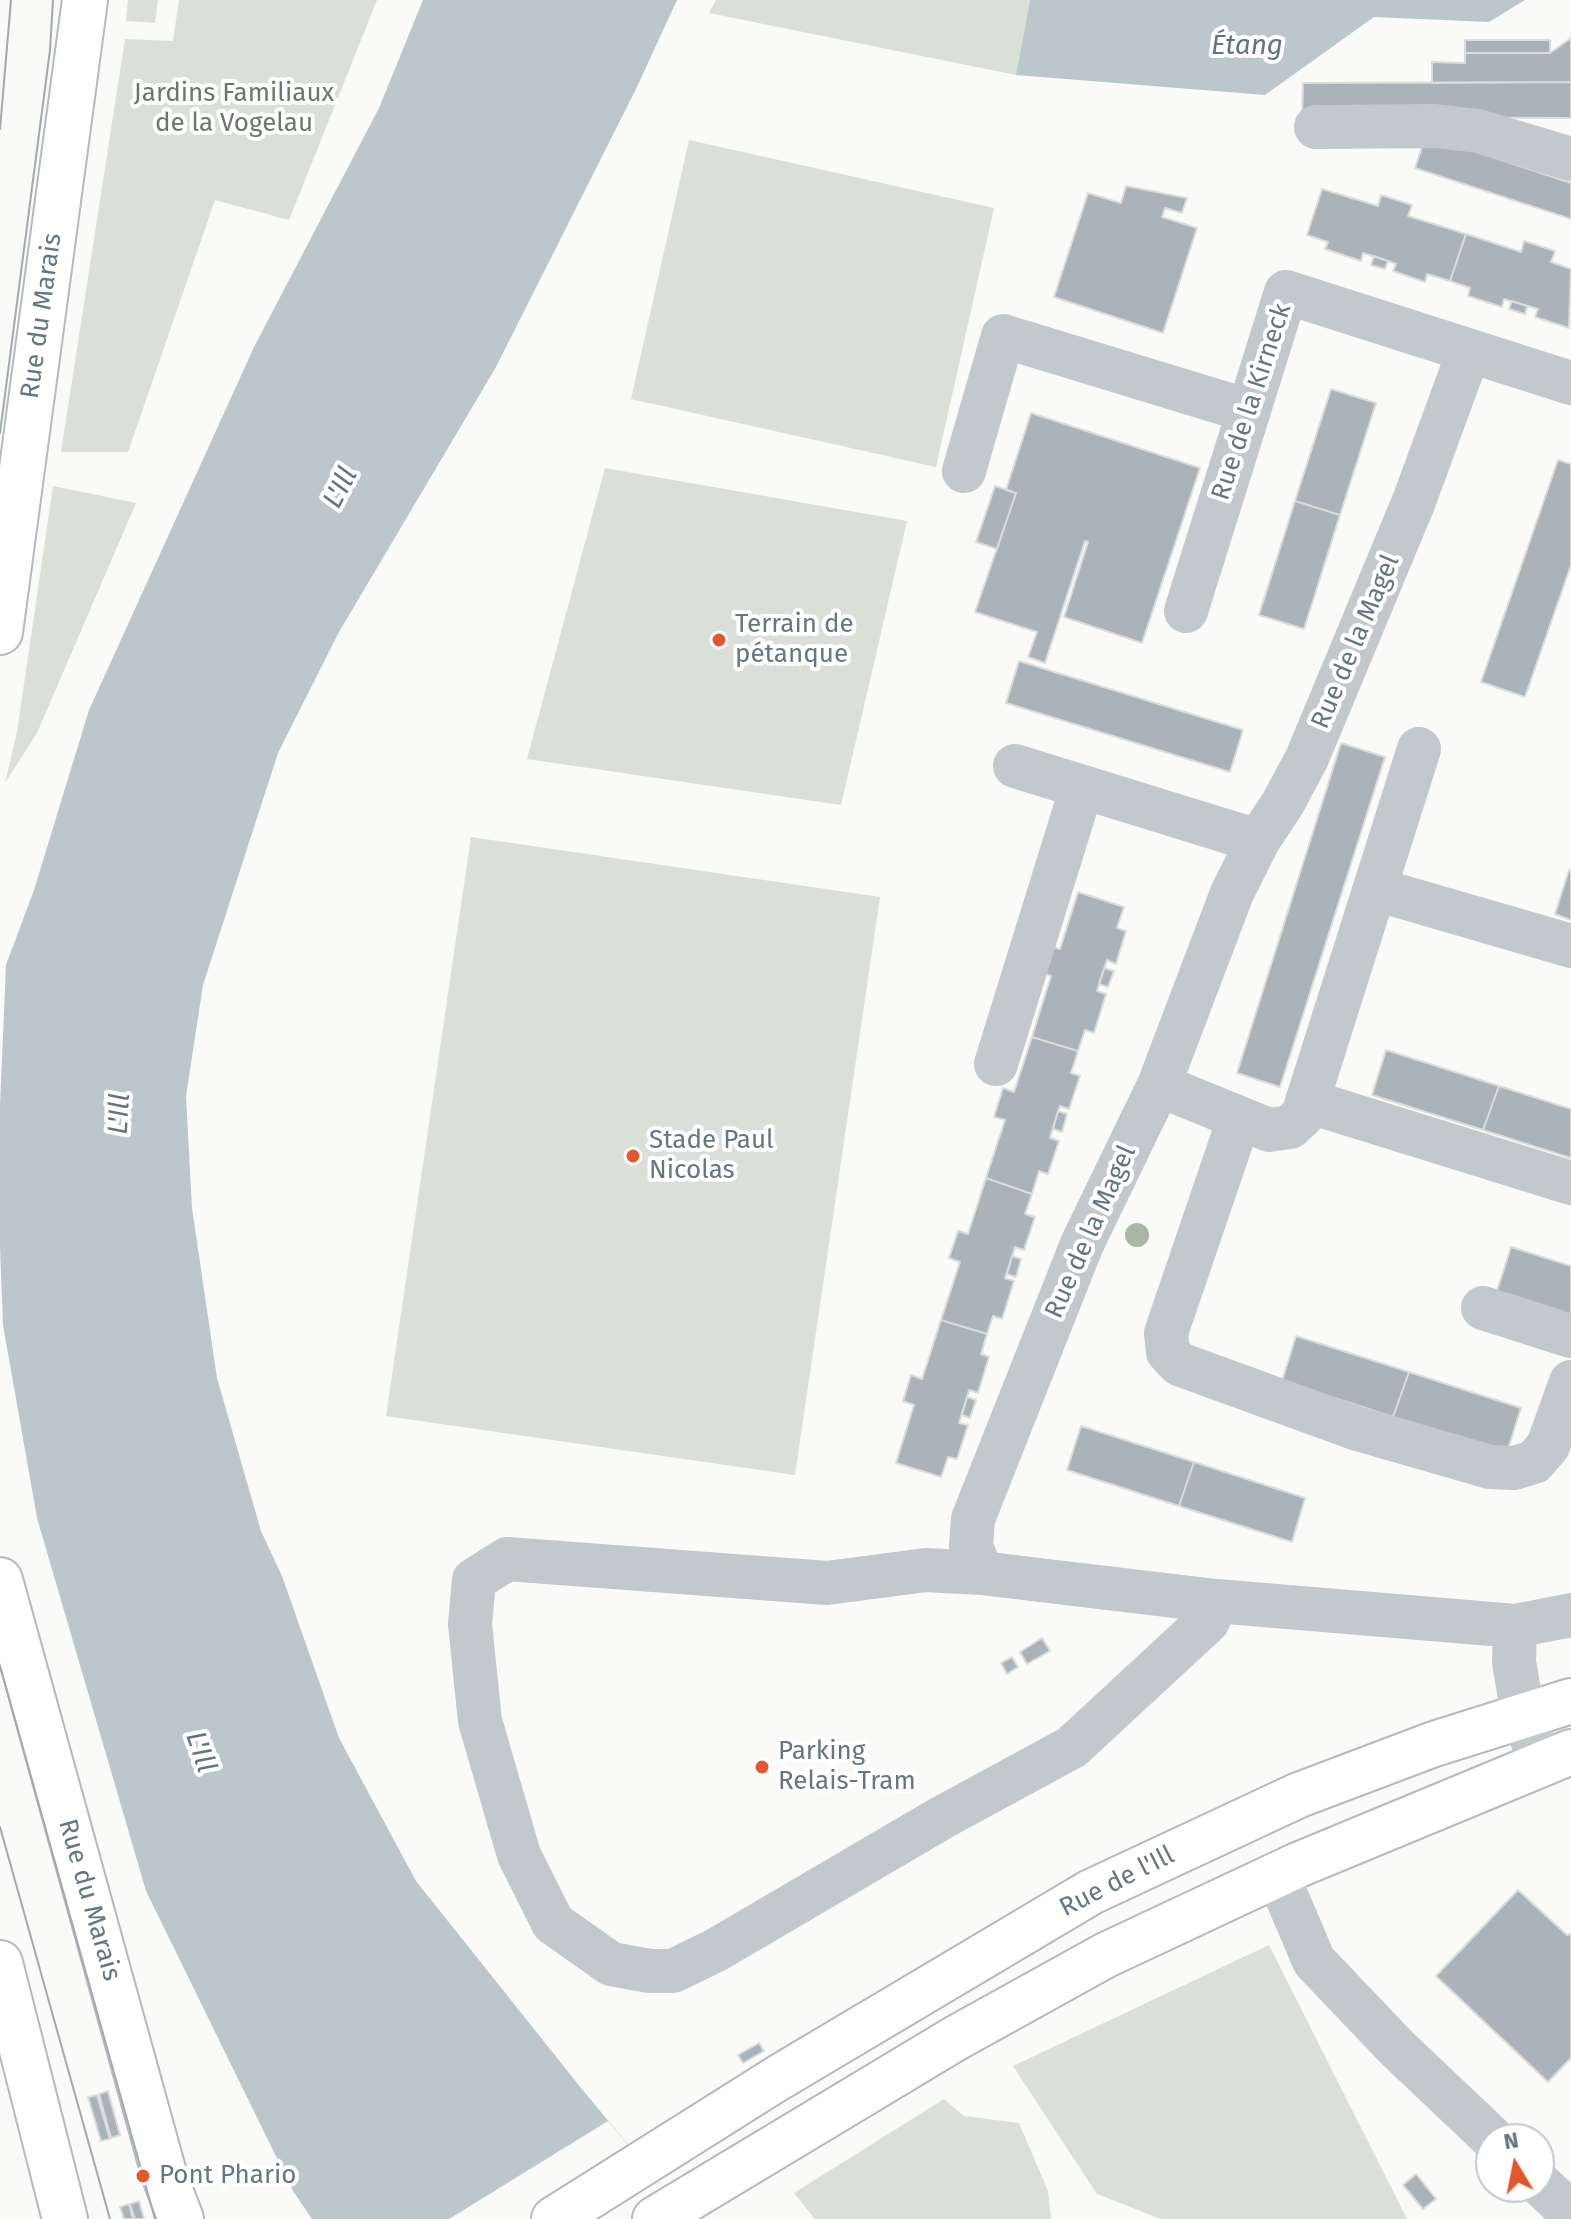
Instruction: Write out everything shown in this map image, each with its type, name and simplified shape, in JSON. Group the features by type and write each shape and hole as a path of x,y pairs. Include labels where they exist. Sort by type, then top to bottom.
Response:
{"main road":[{"name":"Rue du Marais","path":"0,632 85,0"},
{"name":"Rue du Marais","path":"0,1580 165,2177 181,2219"},
{"name":"Rue de l'Ill","path":"554,2219 866,2025 1091,1892 1299,1795 1434,1744 1571,1701"},
{"path":"655,2219 956,2038 1106,1955 1277,1874 1556,1758"},
{"path":"0,1963 65,2219"}],"street":[{"path":"1316,127 1435,126 1478,131 1571,159"},
{"name":"Rue de la Kirneck","path":"1186,611 1286,292 1571,383"},
{"path":"964,471 1003,336 1249,411"},
{"name":"Rue de la Magel","path":"981,1573 971,1546 973,1519 1082,1244 1159,1085 1232,893 1258,841 1307,758 1414,501 1469,351"},
{"path":"1159,1085 1269,1130 1290,1127 1303,1115 1419,749"},
{"path":"1015,766 1258,841"},
{"path":"996,1064 1082,787"},
{"path":"1375,889 1571,946"},
{"path":"1307,1101 1571,1183"},
{"path":"1239,1119 1166,1333 1168,1352 1179,1364 1355,1428 1490,1467 1514,1468 1534,1462 1548,1446 1571,1382"},
{"path":"1483,1308 1571,1336"},
{"path":"1216,1601 1208,1621 1072,1747 943,1817 716,1950 673,1971 650,1971 611,1964 553,1923 519,1855 480,1721 470,1624 474,1580 507,1559 827,1583 926,1570 981,1573 1216,1601 1515,1626 1571,1615"},
{"path":"1515,1626 1514,1662 1523,1715 1556,1758"},
{"path":"1277,1874 1314,1961 1397,2048 1476,2123"},
{"path":"1555,2198 1571,2213"}],"green space":[{"path":"128,0 158,0 155,23 126,21"},
{"name":"Jardins Familiaux de la Vogelau","path":"179,0 377,0 289,220 215,200 128,452 61,452 125,39 173,41"},
{"path":"716,0 1030,0 1016,75 709,13"},
{"path":"689,140 994,208 936,467 631,399"},
{"name":"Terrain de pétanque","path":"605,468 907,521 841,805 527,759"},
{"path":"53,486 136,503 37,733 5,783 17,732"},
{"name":"Stade Paul Nicolas","path":"471,837 880,897 795,1475 386,1416"},
{"path":"1269,1945 1407,2219 1161,2219 1097,2194 1013,2066"},
{"path":"944,2099 964,2116 1019,2123 1048,2191 1051,2219 815,2219 794,2193"}],"water":[{"name":"L'Ill","path":"423,0 677,0 636,89 496,367 339,632 278,753 203,985 186,1096 192,1208 217,1378 261,1531 282,1576 339,1738 416,1881 690,2219 312,2219 293,2191 146,1891 37,1518 3,1325 0,1105 6,965 34,890 89,710 254,347 379,108"},
{"name":"Étang","path":"1030,0 1525,0 1489,22 1374,17 1265,95 1016,75"}],"pier":[{"path":"608,2121 690,2219 449,2219"}],"building":[{"path":"1571,38 1571,82 1432,83 1432,62 1465,63 1465,53 1550,53"},
{"path":"1465,40 1550,40 1550,53 1465,53"},
{"path":"1571,82 1571,118 1302,117 1303,83"},
{"path":"1426,135 1571,183 1571,219 1415,168"},
{"path":"1126,186 1187,198 1182,213 1165,208 1162,217 1197,228 1163,333 1054,297 1088,193 1121,203"},
{"path":"1322,189 1378,206 1381,195 1412,205 1408,216 1466,234 1450,281 1427,274 1425,282 1393,271 1396,264 1388,261 1363,253 1361,261 1325,249 1328,242 1307,235"},
{"path":"1466,234 1521,252 1524,241 1555,251 1551,262 1571,269 1569,328 1535,317 1538,309 1504,299 1502,307 1468,296 1470,288 1450,281"},
{"path":"1374,256 1388,261 1385,269 1371,265"},
{"path":"1512,301 1527,306 1525,314 1509,309"},
{"path":"1331,389 1376,403 1340,515 1295,501"},
{"path":"1031,413 1200,468 1142,643 1064,617 1088,542 1085,541 1045,663 1028,657 1037,632 975,612 1016,493 1006,490"},
{"path":"1558,460 1571,464 1571,565 1525,697 1481,682"},
{"path":"995,486 1016,493 997,549 976,542"},
{"path":"1295,501 1340,515 1304,629 1259,615"},
{"path":"1019,661 1243,730 1230,772 1006,703"},
{"path":"1341,743 1385,757 1280,1087 1237,1073"},
{"path":"1571,871 1571,920 1555,914"},
{"path":"1078,892 1124,907 1117,928 1126,931 1116,964 1107,960 1097,991 1106,994 1094,1033 1085,1030 1078,1051 1032,1037 1051,976 1041,972 1050,946 1060,949"},
{"path":"1104,968 1114,971 1108,987 1099,984"},
{"path":"1032,1037 1078,1051 1071,1073 1080,1076 1069,1109 1060,1106 1058,1111 1050,1138 1059,1141 1048,1174 1039,1171 1032,1194 986,1178 1005,1120 994,1117 1003,1088 1014,1092"},
{"path":"1386,1050 1499,1086 1483,1130 1372,1095"},
{"path":"1499,1086 1571,1109 1571,1158 1483,1130"},
{"path":"1058,1111 1067,1114 1062,1132 1053,1129"},
{"path":"986,1178 1032,1194 1025,1214 1035,1217 1024,1250 1015,1247 1005,1278 1014,1281 1002,1319 993,1316 987,1334 941,1320 960,1262 949,1258 958,1231 968,1234"},
{"path":"1511,1247 1571,1266 1571,1315 1497,1291"},
{"path":"1012,1256 1021,1259 1016,1277 1007,1274"},
{"path":"941,1320 987,1334 981,1354 989,1357 978,1393 969,1390 959,1423 968,1425 957,1459 948,1457 941,1477 896,1463 914,1405 903,1401 911,1375 922,1379"},
{"path":"1296,1336 1409,1372 1393,1417 1282,1381"},
{"path":"1409,1372 1521,1408 1507,1452 1393,1417"},
{"path":"967,1397 976,1400 970,1418 962,1415"},
{"path":"1081,1426 1194,1462 1179,1506 1067,1470"},
{"path":"1194,1462 1305,1498 1292,1542 1179,1506"},
{"path":"1042,1638 1050,1651 1027,1664 1020,1652"},
{"path":"1012,1657 1018,1667 1007,1674 1001,1663"},
{"path":"1518,1890 1567,1935 1571,1934 1571,2058 1548,2082 1436,1976"},
{"path":"759,2043 764,2051 743,2063 738,2055"},
{"path":"108,2091 120,2135 111,2138 99,2094"},
{"path":"97,2095 110,2139 101,2141 88,2097"},
{"path":"1416,2174 1436,2199 1423,2209 1403,2185"},
{"path":"139,2201 144,2219 135,2219 130,2204"},
{"path":"129,2204 133,2219 124,2219 120,2207"}],"tram line":[{"path":"0,129 11,0"},
{"path":"0,433 50,50 53,0"},
{"path":"0,1666 155,2219"},
{"path":"0,1827 110,2219"}],"place":[{"name":"Terrain de pétanque","path":"719,640"},
{"name":"Stade Paul Nicolas","path":"633,1156"},
{"name":"Parking Relais-Tram","path":"762,1767"},
{"name":"Pont Phario","path":"143,2176"}]}
